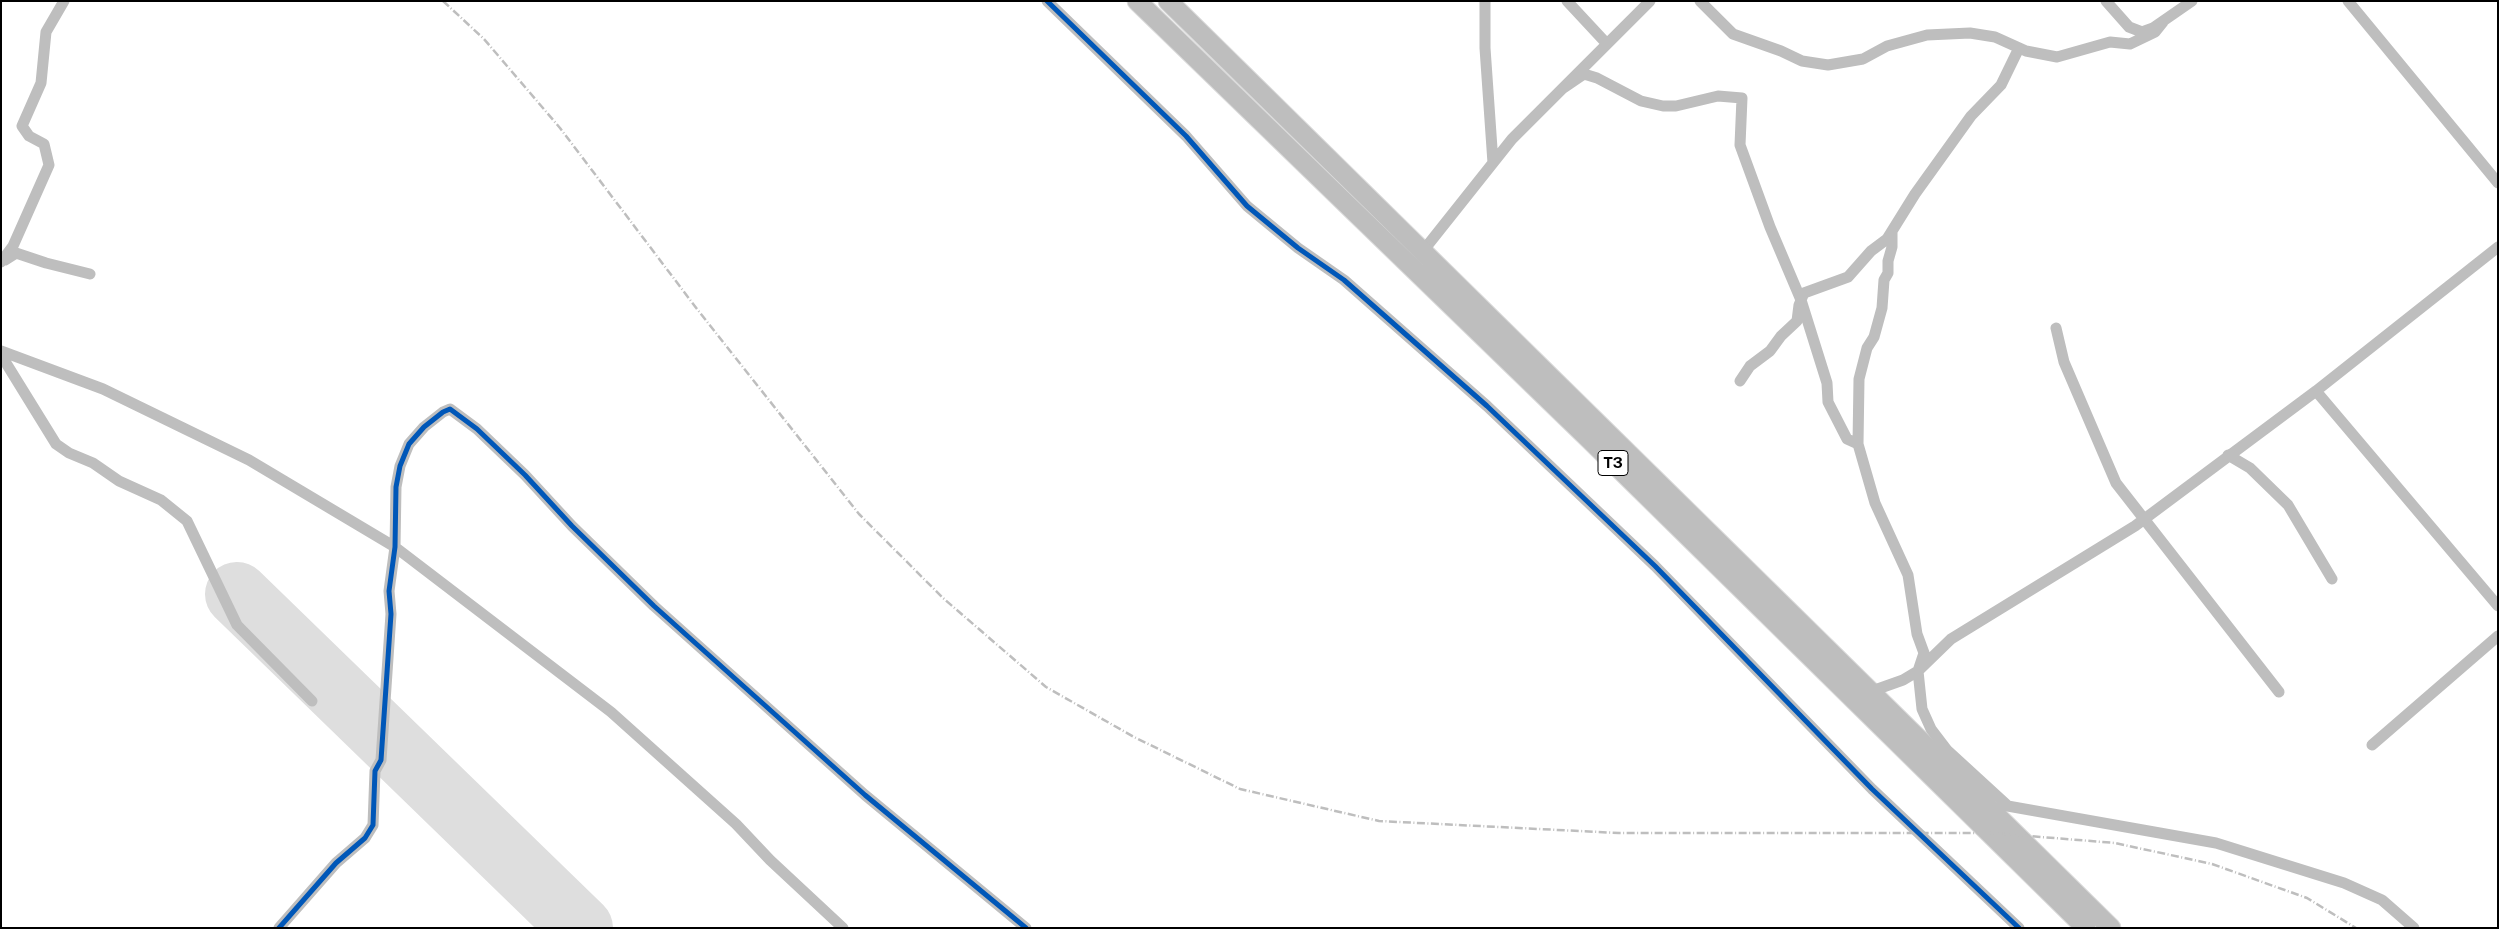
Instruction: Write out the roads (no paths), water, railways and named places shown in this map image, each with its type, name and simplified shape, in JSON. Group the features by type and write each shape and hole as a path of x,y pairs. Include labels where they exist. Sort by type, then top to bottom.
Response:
{"highway":[{"name":"T3","path":"1137,1 1590,440 2086,928"},
{"name":"T3","path":"1168,1 1986,803 2111,928"}],"street":[{"path":"1,262 13,246 49,165 44,144 30,136 22,126 41,83 46,32 64,1"},
{"path":"1047,1 1186,136 1247,206 1298,248 1344,280 1451,375 1641,553 1872,789 2019,928"},
{"path":"1484,1 1493,163"},
{"path":"1567,1 1607,44"},
{"path":"1422,251 1512,139 1650,1"},
{"path":"1700,1 1732,34 1781,51 1802,61 1828,65 1863,59 1887,46 1928,35 1970,32 1995,37 2019,48 2057,57 2110,42 2130,44 2155,32 2163,22"},
{"path":"2106,1 2129,27 2142,32 2163,22 2192,1"},
{"path":"2348,1 2498,183"},
{"path":"1740,380 1750,366 1770,352 1781,336 1797,320 1804,293 1848,277 1871,251 1892,232 1914,194 1966,122 2001,85 2019,48"},
{"path":"1562,89 1584,74 1597,78 1641,101 1663,106 1676,106 1718,96 1742,98 1740,145 1770,227 1801,300 1827,383 1828,402 1847,439 1858,444"},
{"path":"1892,232 1892,247 1888,261 1888,272 1884,280 1882,308 1874,337 1867,348 1859,379 1858,444 1875,503 1908,575 1918,634 1924,653 1918,671 1922,709 1931,729 1947,750 2007,805"},
{"path":"1872,691 1903,680 1918,671 1951,639 2143,520 2316,391 2498,247"},
{"path":"1,262 16,253 90,274"},
{"path":"2056,328 2064,362 2116,483 2279,692"},
{"path":"1,351 103,389 249,460 395,547 610,712 736,824 770,860 843,928"},
{"path":"1,355 56,444 69,453 93,463 119,481 161,500 187,521 237,625 312,701"},
{"path":"2316,391 2498,606"},
{"path":"279,928 336,863 365,838 373,825 375,771 381,760 391,614 389,591 395,547 396,487 400,466 409,444 424,427 443,412 450,409 477,429 525,475 572,526 654,606 866,795 1026,928"},
{"path":"2228,455 2250,468 2288,505 2332,579"},
{"path":"2372,746 2498,636"},
{"path":"1986,803 2007,805 2216,843 2344,883 2382,900 2414,928"}],"railway":[{"path":"443,1 484,39 560,128 697,309 859,514 943,598 1046,687 1134,737 1240,789 1379,821 1619,833 1992,833 2115,843 2212,864 2307,898 2356,928"}]}
